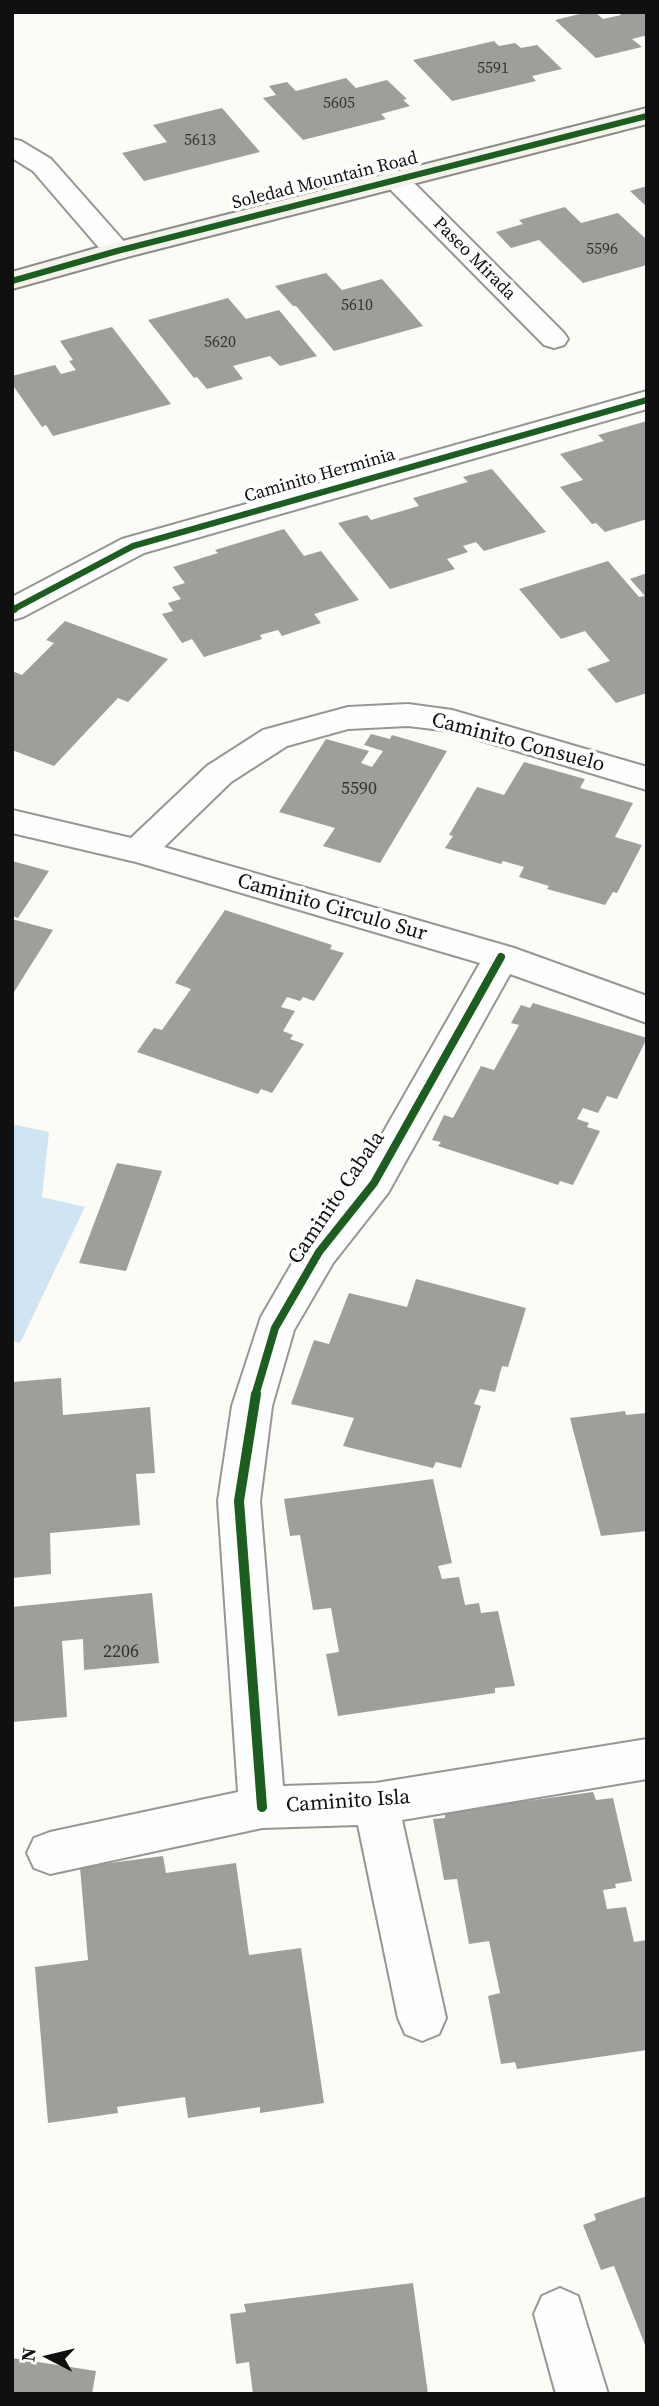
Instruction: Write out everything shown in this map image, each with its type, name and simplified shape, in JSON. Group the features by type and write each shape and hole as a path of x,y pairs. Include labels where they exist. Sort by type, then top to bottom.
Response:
{"main road":[{"name":"Soledad Mountain Road","path":"12,281 117,251 647,116"}],"street":[{"path":"12,147 42,166 117,251"},
{"name":"Paseo Mirada","path":"395,180 554,339"},
{"name":"Caminito Herminia","path":"12,610 133,546 647,400"},
{"name":"Caminito Consuelo","path":"138,850 219,775 275,738 348,718 408,715 452,721 647,779"},
{"name":"Caminito Circulo Sur","path":"12,821 138,850 501,957 647,1010"},
{"name":"Caminito Cabala","path":"262,1807 239,1501 252,1406 275,1328 319,1252 374,1183 501,957"},
{"name":"Caminito Isla","path":"50,1853 262,1807 376,1804 647,1759"},
{"path":"376,1804 422,2018"},
{"path":"560,2314 582,2394"}],"water":[{"path":"12,1124 49,1132 42,1197 85,1207 20,1343 12,1341"}],"building":[{"path":"595,12 603,19 621,15 619,12 647,12 647,38 644,36 632,39 642,47 596,58 555,20"},
{"path":"494,41 499,46 515,43 521,48 537,45 562,69 532,76 536,81 452,101 413,60"},
{"path":"346,78 356,88 387,80 407,99 403,100 410,106 381,114 386,119 303,140 263,98 276,95 269,86 287,82 296,91"},
{"path":"222,108 260,152 144,181 122,153 167,142 153,125"},
{"path":"647,186 647,207 630,191"},
{"path":"565,207 581,223 618,213 647,240 647,265 583,283 539,240 511,248 496,232 523,224 519,220"},
{"path":"326,273 342,290 382,279 423,326 334,351 296,306 275,286"},
{"path":"228,298 246,319 279,310 317,356 280,366 270,356 233,366 243,379 207,389 197,377 194,378 148,320"},
{"path":"112,327 171,404 53,436 46,425 42,427 12,384 12,376 55,365 61,374 76,370 69,361 73,360 60,341"},
{"path":"647,421 647,519 605,532 596,523 592,524 560,487 583,480 560,454 604,441 598,435"},
{"path":"492,469 546,532 484,551 476,542 463,546 468,552 447,559 455,569 390,589 338,523 367,515 371,520 419,506 413,498 468,482 463,477"},
{"path":"284,529 304,556 321,551 359,600 314,614 321,623 282,636 278,630 260,635 262,639 204,657 192,639 182,643 162,614 173,611 168,603 181,599 172,587 185,583 173,567 218,553 215,550"},
{"path":"608,561 639,597 645,596 630,579 647,573 647,693 616,703 587,669 610,661 585,631 561,639 519,589"},
{"path":"65,621 168,659 128,702 118,698 54,766 12,750 12,671 22,675 54,643 46,640"},
{"path":"371,734 390,739 392,735 447,751 380,863 323,846 335,828 279,812 326,739 369,751 361,763 372,767 383,751 364,745"},
{"path":"524,762 585,779 580,788 633,803 615,837 642,845 617,893 613,892 605,905 547,889 549,886 519,877 524,867 503,861 501,864 445,848 453,836 449,835 477,787 504,795"},
{"path":"12,861 49,871 18,918 12,916"},
{"path":"225,910 332,945 330,949 344,953 314,1001 303,997 300,1001 287,997 281,1007 295,1011 283,1031 293,1035 290,1039 304,1044 272,1093 261,1089 258,1094 137,1052 154,1028 162,1030 191,989 175,983"},
{"path":"12,919 53,930 12,995"},
{"path":"533,1003 647,1038 617,1099 607,1096 598,1113 583,1108 577,1119 589,1123 587,1127 600,1131 573,1185 560,1181 558,1185 438,1146 441,1142 432,1140 444,1115 453,1118 481,1066 494,1070 519,1025 511,1023 521,1005 530,1008"},
{"path":"117,1163 162,1171 126,1271 79,1263"},
{"path":"416,1279 526,1308 508,1367 502,1366 495,1392 480,1389 474,1404 481,1406 461,1468 436,1462 433,1468 343,1446 354,1418 291,1404 314,1340 329,1344 349,1293 407,1307"},
{"path":"61,1378 63,1415 150,1407 155,1473 136,1474 140,1525 50,1533 51,1574 12,1578 12,1382"},
{"path":"625,1411 626,1415 647,1413 647,1531 601,1536 570,1418"},
{"path":"433,1479 452,1563 438,1566 442,1579 459,1577 465,1605 479,1603 481,1613 498,1611 515,1686 495,1688 495,1693 338,1716 326,1654 339,1652 331,1608 313,1610 300,1535 290,1536 284,1499"},
{"path":"152,1593 159,1663 84,1670 83,1639 62,1641 67,1717 12,1722 12,1607"},
{"path":"593,1792 596,1800 613,1798 632,1881 615,1884 616,1888 603,1890 607,1909 626,1907 634,1942 647,1940 647,2050 517,2069 515,2062 501,2064 488,1996 500,1993 489,1941 469,1944 457,1879 444,1880 433,1819 445,1818 445,1812"},
{"path":"163,1856 166,1873 236,1863 249,1955 301,1948 324,2103 260,2113 260,2107 188,2118 185,2097 117,2107 118,2113 48,2123 35,1967 88,1960 80,1867"},
{"path":"647,2196 647,2350 614,2266 601,2270 583,2225 596,2220 594,2214"},
{"path":"413,2283 428,2394 253,2394 249,2362 236,2364 230,2314 246,2312 244,2304"},
{"path":"12,2358 96,2371 92,2394 12,2394"}],"cycle path":[{"path":"12,281 117,251 647,116"},
{"path":"12,610 133,546 647,400"},
{"path":"262,1807 239,1501 252,1406 275,1328 319,1252 374,1183 501,957"}]}
